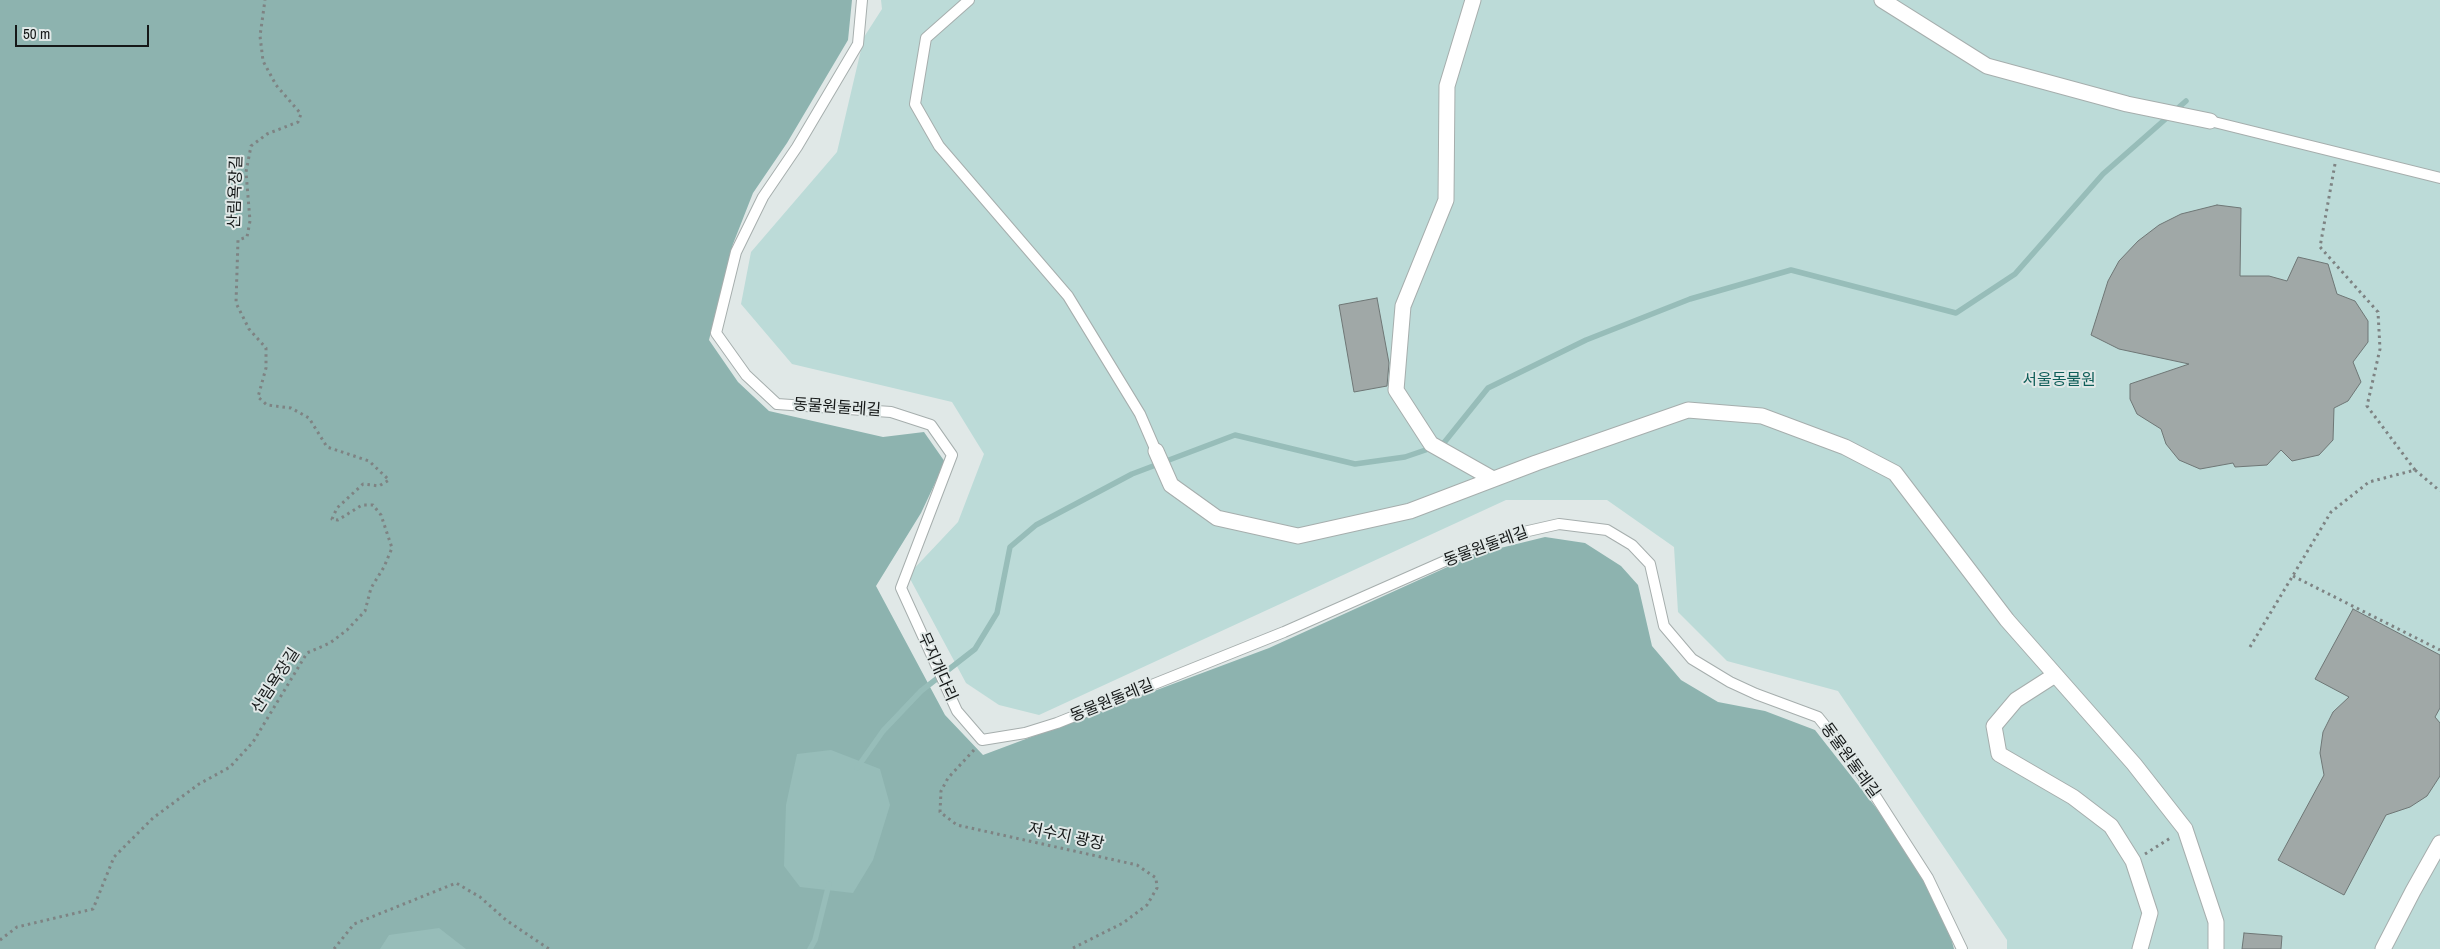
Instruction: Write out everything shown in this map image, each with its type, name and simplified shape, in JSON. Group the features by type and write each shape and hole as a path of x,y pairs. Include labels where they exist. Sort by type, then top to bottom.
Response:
{"street":[{"path":"1473,0 1447,86 1446,200 1404,306 1396,390 1431,444 1493,479"},
{"path":"1882,0 1987,66 2160,111 2210,121"},
{"path":"1156,451 1171,485 1217,518 1298,536 1410,511 1493,479 1688,410 1762,416 1845,446 1894,473 2007,620 2134,764 2185,829 2216,922 2216,949"},
{"path":"2056,675 2016,700 1994,726 1999,754 2073,797 2111,826 2133,861 2150,912 2140,949"},
{"path":"2383,949 2412,890 2440,843"}],"lane":[{"name":"동물원둘레길","path":"862,0 858,44 797,147 763,197 736,252 716,333 746,374 777,404 891,412 931,425 952,455 900,588 916,622"},
{"path":"969,0 926,38 915,104 939,146 1068,296 1140,414 1156,451"},
{"path":"2210,121 2440,178"},
{"name":"동물원둘레길","path":"982,740 1025,733 1057,723 1284,632 1472,549 1515,534 1559,524 1607,530 1632,545 1650,564 1664,626 1692,659 1730,682 1756,694 1818,717 1856,766 1928,878 1962,949"},
{"name":"무지개다리","path":"916,622 957,712 982,740"}],"path":[{"name":"산림욕장길","path":"0,940 17,927 93,909 114,858 153,818 199,784 230,767 252,742 307,652 330,642 347,630 365,611 371,588 384,567 392,548 381,515 374,505 362,505 338,520 332,519 337,508 362,484 379,486 389,480 369,461 327,447 309,418 291,408 267,405 258,397 266,368 266,348 249,329 236,303 238,240 247,237 250,221 246,172 251,146 267,134 298,122 301,114 276,85 263,61 260,36 265,0"},
{"path":"2338,152 2320,247 2378,312 2380,349 2367,406 2415,470 2440,491"},
{"path":"2250,647 2331,512 2369,482 2415,470"},
{"path":"2292,576 2440,650"},
{"name":"저수지 광장","path":"982,740 948,778 941,791 940,812 957,826 1137,865 1156,878 1157,888 1147,905 1123,923 1070,949"},
{"path":"2133,861 2185,829"},
{"path":"334,949 354,924 456,884 480,897 506,920 549,949"}],"green space":[{"name":"서울동물원","path":"881,0 2440,0 2440,949 2007,949 2007,940 1838,691 1727,661 1678,612 1674,547 1607,500 1506,500 1039,715 999,705 966,683 908,575 958,522 984,454 952,402 792,364 741,304 751,252 837,152 864,37 882,9"}],"shaded area":[{"path":"0,0 852,0 848,40 787,143 753,193 733,244 709,340 738,382 769,411 883,437 924,432 945,462 921,513 876,586 945,715 983,755 1269,648 1476,554 1545,537 1585,543 1621,566 1638,585 1652,646 1681,680 1718,702 1765,711 1815,730 1888,823 1945,915 1954,949 0,949"},
{"path":"831,750 880,769 890,805 873,860 853,893 800,887 784,866 786,805 797,754"},
{"path":"439,928 466,949 380,949 389,935"}],"building":[{"path":"2217,205 2241,208 2240,276 2269,276 2287,281 2298,257 2328,264 2337,294 2355,301 2368,321 2368,342 2353,362 2361,382 2348,401 2334,408 2333,440 2319,455 2292,461 2281,450 2267,465 2235,467 2233,463 2200,469 2179,460 2166,444 2161,429 2137,414 2130,399 2130,384 2189,364 2119,349 2091,335 2108,281 2119,261 2138,241 2159,225 2181,214"},
{"path":"1377,298 1389,363 1387,386 1354,392 1339,305"},
{"path":"2353,609 2440,655 2440,708 2435,717 2440,723 2440,776 2427,796 2410,807 2386,815 2344,895 2278,860 2324,775 2320,753 2323,732 2333,712 2349,697 2315,679"},
{"path":"2244,933 2282,936 2281,949 2242,949"}],"waterway":[{"path":"857,768 883,731 921,691 975,649 997,613 1010,547 1036,525 1132,474 1235,435 1355,464 1405,457 1443,444 1488,388 1586,340 1690,299 1791,270 1956,313 2015,274 2103,174 2186,101"},
{"path":"810,949 815,940 829,884"}]}
